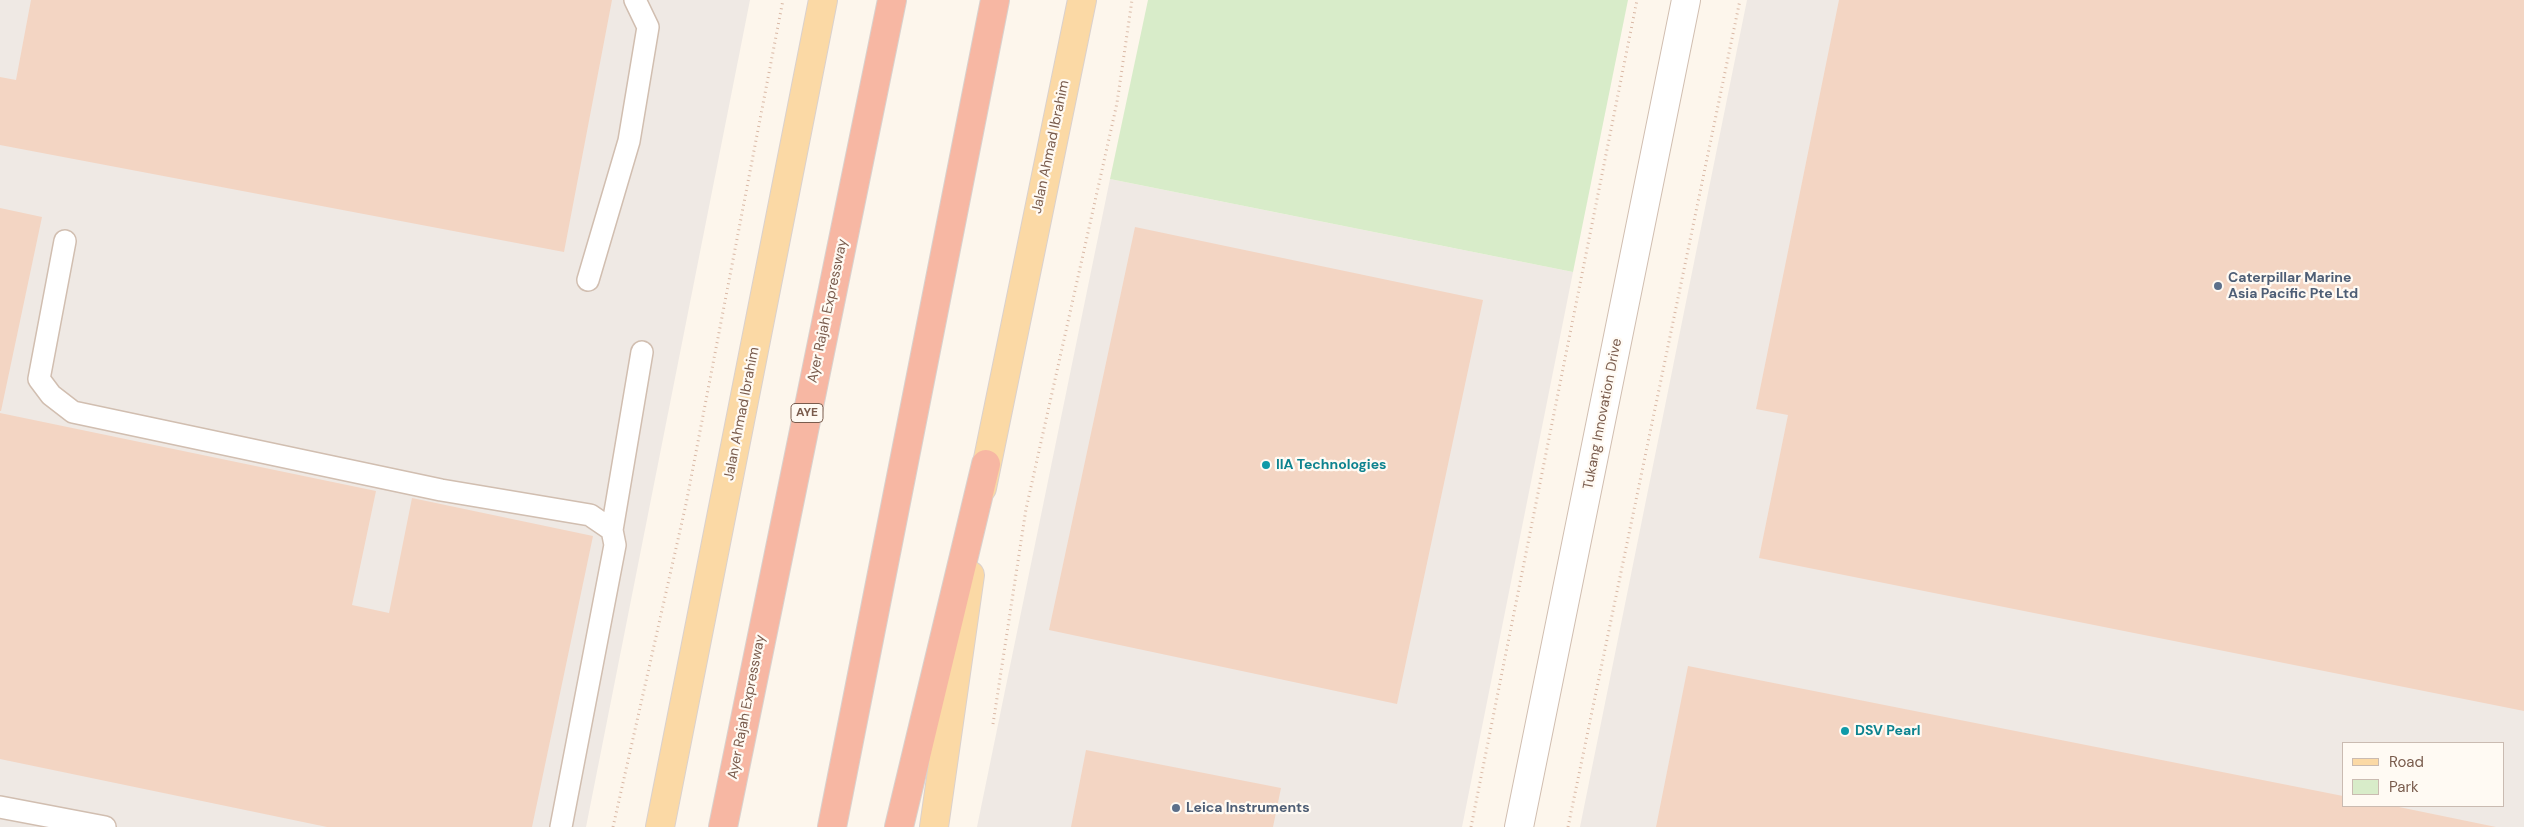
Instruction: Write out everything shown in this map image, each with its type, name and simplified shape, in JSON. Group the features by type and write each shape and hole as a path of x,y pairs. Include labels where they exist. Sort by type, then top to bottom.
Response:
{"highway":[{"name":"Ayer Rajah Expressway","path":"723,827 892,0"},
{"path":"832,827 996,0"},
{"path":"899,827 986,464"}],"main road":[{"name":"Jalan Ahmad Ibrahim","path":"660,827 823,0"},
{"name":"Jalan Ahmad Ibrahim","path":"934,827 986,464 1082,0"}],"street":[{"name":"Tukang Innovation Drive","path":"1519,827 1686,0"}],"lane":[{"path":"588,280 630,141 648,27 635,0"},
{"path":"65,240 39,379 51,395 73,412 441,490 590,515 612,530"},
{"path":"561,827 615,546 612,530 642,352"},
{"path":"0,807 105,827"}],"path":[{"path":"613,827 686,504 784,0"},
{"path":"993,724 1026,510 1117,103 1132,0"},
{"path":"1471,827 1637,0"},
{"path":"1568,827 1740,0"}],"shaded area":[{"path":"0,0 750,0 586,827 0,827"},
{"path":"1747,0 2524,0 2524,827 1580,827"},
{"path":"1110,179 1573,272 1462,827 977,827"}],"green space":[{"path":"1148,0 1628,0 1573,272 1110,179"}],"building":[{"path":"31,0 612,0 564,252 0,145 0,77 16,80"},
{"path":"1839,0 2524,0 2524,711 1759,558 1788,415 1756,409"},
{"path":"0,208 42,217 1,411 0,411"},
{"name":"IIA Technologies","path":"1135,227 1483,300 1397,704 1049,630"},
{"path":"0,413 376,491 352,605 389,613 412,498 593,536 532,827 327,827 0,759"},
{"name":"DSV Pearl","path":"1688,666 2342,796 2342,807 2399,807 2496,827 1656,827"},
{"name":"Leica Instruments","path":"1086,750 1281,788 1273,827 1071,827"}],"place":[{"name":"Caterpillar Marine Asia Pacific Pte Ltd","path":"2218,286"},
{"name":"IIA Technologies","path":"1266,465"},
{"name":"DSV Pearl","path":"1845,731"},
{"name":"Leica Instruments","path":"1176,808"}]}
